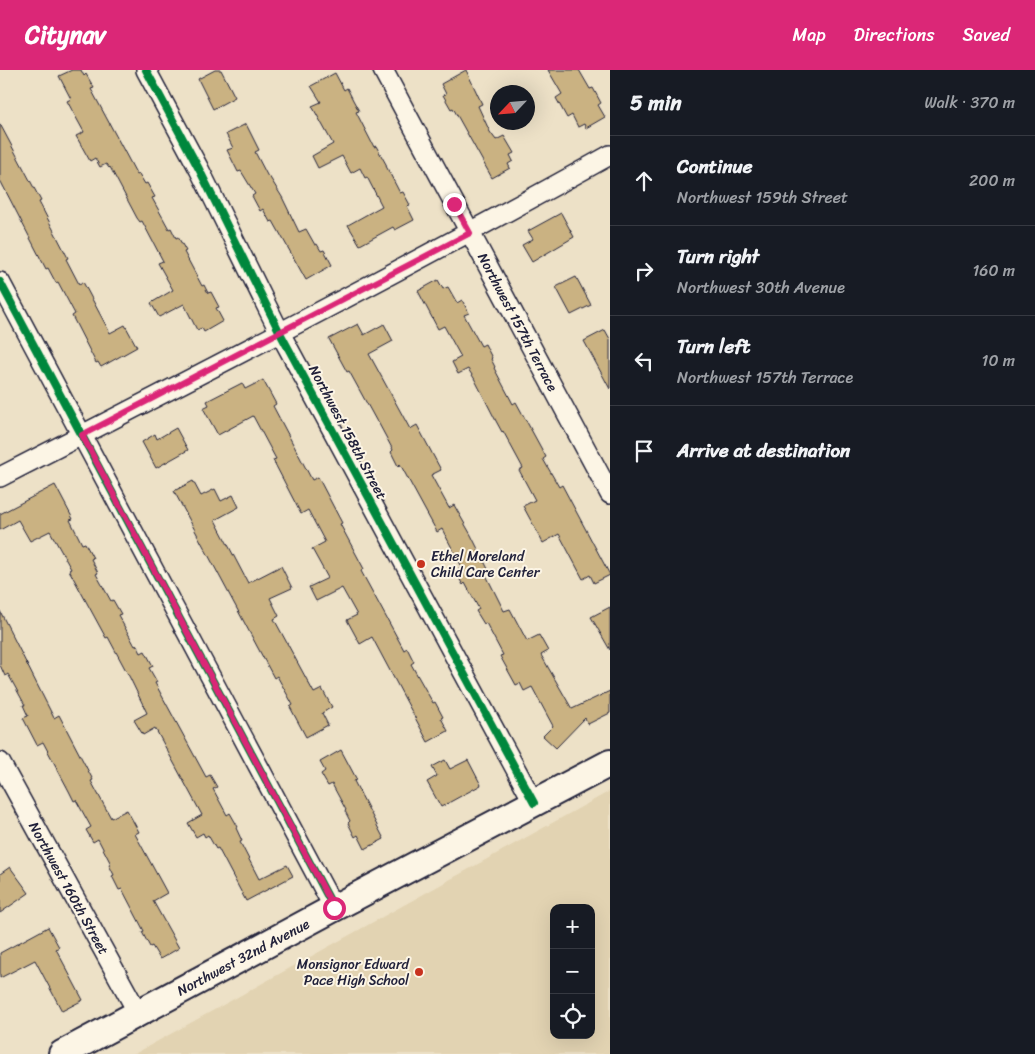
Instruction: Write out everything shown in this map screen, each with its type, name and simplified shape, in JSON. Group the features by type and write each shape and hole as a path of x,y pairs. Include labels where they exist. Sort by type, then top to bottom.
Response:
{"street":[{"name":"Northwest 158th Street","path":"146,70 199,169 280,333 534,803"},
{"name":"Northwest 157th Terrace","path":"383,70 610,494"},
{"path":"0,477 470,233 610,155"},
{"path":"0,282 334,908"},
{"name":"Northwest 160th Street","path":"0,762 138,1014"},
{"name":"Northwest 32nd Avenue","path":"62,1054 610,763"}],"shaded area":[{"name":"Monsignor Edward Pace High School","path":"610,791 610,1054 133,1054 138,1052"}],"building":[{"path":"72,70 81,70 84,76 86,74 94,88 91,89 137,175 139,174 145,184 147,183 155,197 152,198 169,229 171,228 176,238 178,237 186,251 184,252 202,286 204,285 208,293 211,292 219,307 216,308 223,321 204,332 202,328 197,330 184,304 159,317 151,303 173,290 158,263 163,261 142,221 140,222 137,218 110,167 106,164 100,167 95,158 90,161 76,136 84,132 67,101 71,99 59,76"},
{"path":"215,70 221,70 235,97 213,109 198,79"},
{"path":"466,70 482,104 478,106 490,132 496,140 504,136 514,153 510,155 513,161 508,164 510,168 492,178 453,108 451,109 443,95 446,94 441,84"},
{"path":"548,70 579,70 590,89 593,88 601,103 598,105 605,117 586,128 584,124 578,127 572,115 567,118 556,98 562,94"},
{"path":"335,73 344,90 347,88 359,111 356,112 374,147 376,146 400,193 403,192 410,205 407,206 414,220 395,230 393,227 360,245 348,225 382,206 367,177 365,178 360,168 351,173 342,156 318,168 312,156 333,144 312,106 321,102 311,86"},
{"path":"0,124 41,201 39,202 68,258 66,259 79,284 83,282 110,333 125,325 137,347 101,367 98,362 96,363 72,316 75,314 58,282 56,283 48,268 46,269 0,180"},
{"path":"246,124 259,150 255,152 268,177 282,197 299,232 306,229 315,245 317,244 321,251 324,250 332,265 306,280 273,221 270,222 263,209 260,211 252,196 255,194 241,171 238,172 227,150 233,148 226,134"},
{"path":"561,213 574,237 532,262 522,245 533,239 528,231"},
{"path":"576,277 591,305 571,315 556,287"},
{"path":"438,280 443,289 448,287 457,303 462,300 469,313 464,315 481,346 485,344 492,358 494,368 513,404 516,402 546,457 543,459 559,487 562,485 610,575 594,583 590,575 583,579 559,534 543,543 523,506 535,500 519,470 523,468 468,369 458,374 452,362 461,357 444,326 438,329 418,291"},
{"path":"358,324 364,335 384,324 393,341 369,354 410,429 417,425 441,470 431,475 449,508 454,505 471,535 489,571 485,573 504,611 510,609 527,641 539,635 548,651 541,655 572,709 610,691 610,713 588,724 585,718 556,748 543,736 553,726 532,687 524,691 520,683 516,685 500,656 503,655 486,623 484,624 476,611 479,609 465,583 463,585 455,571 462,567 442,529 437,532 400,464 398,466 391,452 393,450 378,422 329,339"},
{"path":"605,330 610,339 610,389 584,341"},
{"path":"263,380 276,404 273,406 312,480 318,477 364,569 361,571 404,650 407,648 414,662 411,664 443,717 441,718 448,731 428,742 372,637 360,644 347,620 357,615 342,588 316,601 309,587 328,578 312,549 325,542 308,510 301,514 273,460 276,459 253,416 218,435 203,408 209,405 207,401 242,383 245,389"},
{"path":"176,428 188,450 156,468 142,442 155,434 157,439"},
{"path":"193,481 201,496 215,489 221,501 233,495 239,507 215,520 248,583 281,566 292,588 270,598 279,616 274,619 314,693 322,689 332,707 322,713 328,725 306,737 290,707 293,705 277,676 274,678 174,491"},
{"path":"55,485 73,519 70,520 82,544 85,543 93,558 91,559 98,573 96,574 111,601 113,600 121,614 118,615 135,646 137,645 141,653 145,651 153,666 149,668 157,682 155,683 206,777 210,775 217,787 213,789 227,815 230,813 238,827 236,828 242,841 240,842 259,879 287,865 293,876 246,901 218,848 216,849 208,835 205,837 203,833 196,837 188,823 202,815 155,728 143,735 134,720 147,713 108,637 106,638 69,570 71,569 50,531 30,541 18,520 0,530 0,514"},
{"path":"610,607 610,650 591,617"},
{"path":"0,611 54,718 59,715 111,818 127,810 139,832 135,834 167,893 153,901 179,948 160,959 152,946 150,947 142,932 144,931 122,889 119,890 112,876 114,875 109,865 111,864 98,839 93,842 86,830 91,827 76,800 74,801 43,742 37,745 23,718 28,716 23,705 25,705 8,674 5,676 0,665"},
{"path":"341,750 357,780 354,781 384,839 365,849 358,835 355,837 348,823 350,821 346,810 332,784 328,786 321,774 325,771 320,762"},
{"path":"445,760 450,769 468,760 481,785 441,807 427,782 437,776 432,767"},
{"path":"10,867 29,893 0,913 0,874"},
{"path":"48,927 59,947 56,949 83,1000 62,1011 35,960 0,978 0,953"}],"cycle path":[{"path":"146,70 199,169 280,333 534,803"},
{"path":"0,282 334,908"}],"place":[{"name":"Ethel Moreland Child Care Center","path":"421,564"},
{"name":"Monsignor Edward Pace High School","path":"419,972"}],"route":[{"path":"334,908 82,435 470,233 454,204"}]}
